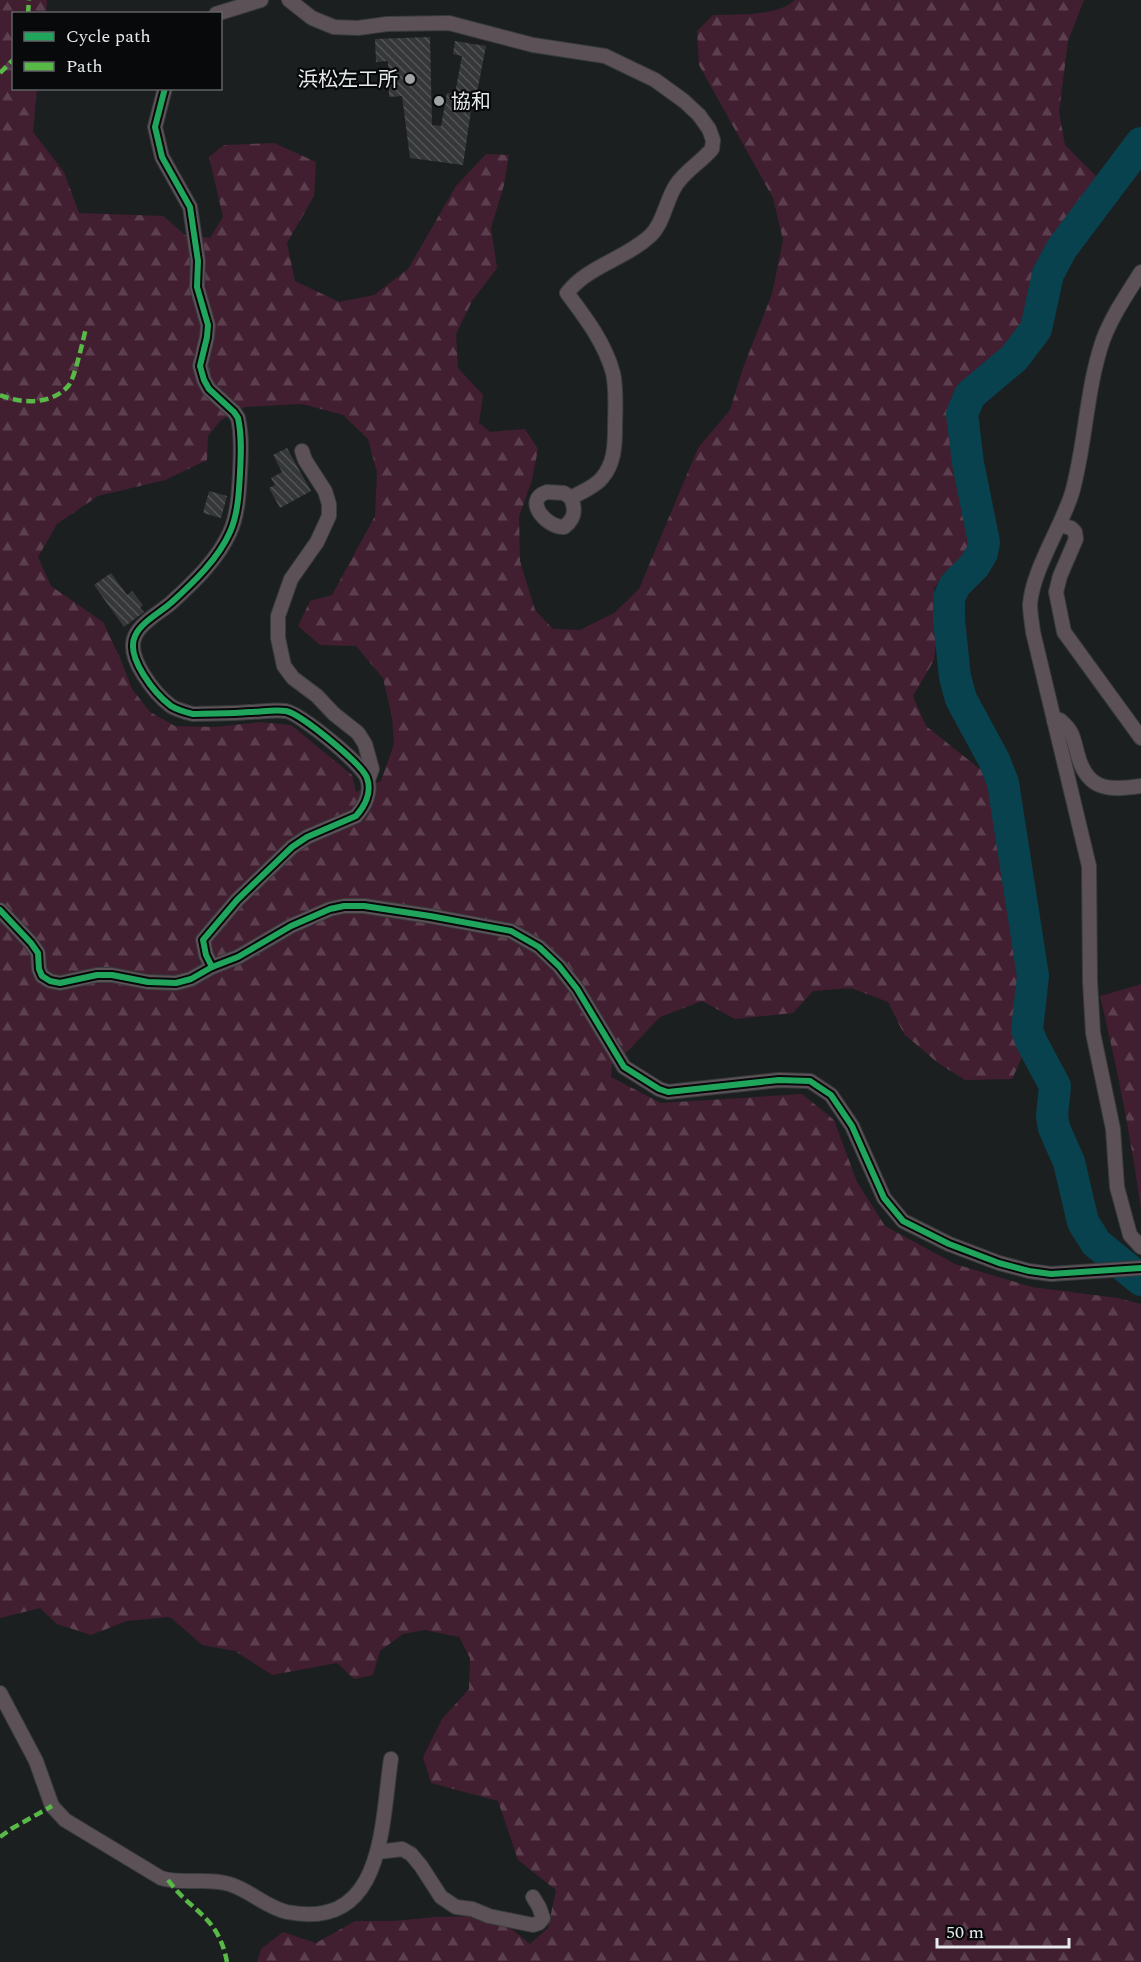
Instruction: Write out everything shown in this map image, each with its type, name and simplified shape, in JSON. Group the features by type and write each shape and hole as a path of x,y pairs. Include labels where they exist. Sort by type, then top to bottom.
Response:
{"street":[{"path":"222,12 261,0"},
{"path":"289,0 312,18 334,27 358,28 387,24 449,23 533,45 605,56 655,80 699,115 709,129 713,140 712,149 677,182 661,219 652,233 638,245 576,281 567,292 587,319 603,349 613,374 615,392 615,450 609,466 602,478 571,498"},
{"path":"164,90 155,127 162,158 190,207 198,261 197,287 208,325 200,366 209,389 238,418 240,463 237,507 230,532 206,570 139,629 134,638 139,668 150,685 171,706 186,712 193,714 288,711 316,728 363,770 368,780 369,791 366,801 356,816 307,837 286,851 207,933 203,940 204,947 212,967"},
{"path":"1141,272 1122,302 1104,339 1093,378 1080,462 1071,495 1034,587 1030,604 1033,632 1089,866 1090,981 1094,1033 1113,1129 1118,1186 1130,1234 1141,1247"},
{"path":"302,451 305,460 325,490 329,504 329,516 317,542 291,579 279,616 278,638 284,666 293,678 358,733 365,744 372,769 368,780"},
{"path":"1060,525 1071,528 1075,532 1076,539 1060,576 1056,592 1064,632 1141,738"},
{"path":"1054,721 1060,720 1071,729 1084,774 1101,787 1122,789 1141,786"},
{"path":"0,909 38,953 42,976 60,983 97,975 112,975 148,982 176,983 191,979 212,967 238,957 291,926 330,909 344,906 364,906 408,912 511,931 539,947 559,966 577,990 624,1067 659,1089 669,1092 779,1080 810,1081 831,1095 852,1126 884,1198 903,1221 949,1244 999,1263 1029,1271 1051,1274 1141,1268"},
{"path":"0,1693 36,1761 52,1806 65,1820 161,1878 221,1881 285,1911 304,1914 335,1910 358,1894 367,1882 378,1852 391,1759"},
{"path":"378,1852 402,1849 411,1854 441,1897 456,1907 533,1925 539,1923 543,1918 533,1897"}],"green space":[{"path":"0,0 47,0 46,12 12,12 12,90 37,90 33,132 64,172 79,213 163,216 185,235 210,238 223,217 209,157 224,145 274,143 316,162 314,196 287,243 295,281 339,302 374,295 408,269 456,186 486,154 509,155 504,185 491,228 497,268 472,301 456,334 458,368 483,395 479,423 490,432 525,429 538,449 532,480 519,517 520,561 535,610 553,629 580,630 614,613 639,589 698,448 730,410 743,368 772,294 783,240 773,198 699,65 697,31 713,15 767,12 795,0 1084,0 1068,41 1059,112 1065,145 1101,181 1051,239 1034,274 1022,328 999,355 963,387 956,415 957,481 970,523 967,552 934,588 939,619 934,660 913,696 926,726 996,782 1000,854 1013,930 1020,991 1018,1031 1023,1055 1012,1079 965,1080 938,1063 904,1034 888,1002 851,988 813,991 793,1013 735,1019 702,1001 660,1017 628,1051 612,1064 611,1077 661,1103 802,1094 834,1120 857,1182 885,1226 955,1264 1032,1287 1118,1298 1141,1304 1141,1962 257,1962 261,1949 283,1932 316,1943 355,1921 476,1916 513,1930 530,1944 548,1928 556,1890 518,1860 498,1801 431,1783 423,1757 442,1719 469,1689 470,1658 459,1637 425,1630 403,1634 380,1651 373,1675 354,1679 337,1663 272,1675 235,1651 202,1645 170,1617 127,1621 91,1635 57,1624 40,1608 0,1618","holes":["302,404 343,415 368,439 377,472 375,516 332,595 310,601 298,626 320,645 356,646 383,678 392,717 394,744 381,781 356,792 352,775 291,725 260,722 215,727 175,726 150,712 132,689 103,622 51,586 38,557 57,524 98,496 165,480 207,460 208,436 221,420 245,407"]},
{"path":"1141,983 1141,1210 1123,1102 1100,996"}],"building":[{"name":"協和","path":"430,37 432,125 441,126 447,93 455,94 462,56 453,54 455,41 486,46 475,103 472,104 463,165 410,158 402,96 389,97 388,61 376,62 375,39"},
{"path":"287,448 311,491 280,508 269,488 275,485 271,478 282,472 273,455"},
{"path":"209,491 227,496 221,518 203,513"},
{"path":"111,573 127,595 132,591 143,605 140,608 144,612 124,627 94,585"}],"waterway":[{"path":"1141,143 1062,248 1048,274 1036,329 1014,358 970,395 962,414 968,463 984,542 982,553 974,566 955,585 949,598 955,677 961,699 994,760 1003,783 1033,976 1027,1030 1055,1086 1052,1116 1054,1128 1069,1162 1083,1222 1096,1243 1141,1280"}],"marked path":[{"path":"28,12 29,0"},
{"path":"0,73 12,61"},
{"path":"0,395 17,400 36,401 62,392 69,385 74,374 86,328"},
{"path":"0,1837 52,1806"},
{"path":"168,1880 211,1924 223,1946 227,1962"}],"cycle path":[{"path":"164,90 155,127 162,157 190,207 198,261 197,287 208,325 200,366 209,389 238,418 241,445 240,480 235,518 225,542 197,578 138,631 133,645 134,654 150,684 164,700 178,710 193,714 277,710 294,714 343,751 363,771 369,788 365,803 356,816 307,837 292,847 237,900 203,940 206,955 212,967"},
{"path":"0,910 38,953 42,976 60,983 97,975 112,975 148,982 176,983 191,979 212,967 238,957 291,926 330,909 344,906 364,906 511,931 539,947 559,966 577,989 624,1067 659,1089 668,1092 779,1080 810,1081 831,1095 852,1126 884,1198 903,1221 949,1244 999,1263 1029,1271 1051,1274 1141,1268"}],"place":[{"name":"浜松左工所","path":"410,79"},
{"name":"協和","path":"439,101"}]}
